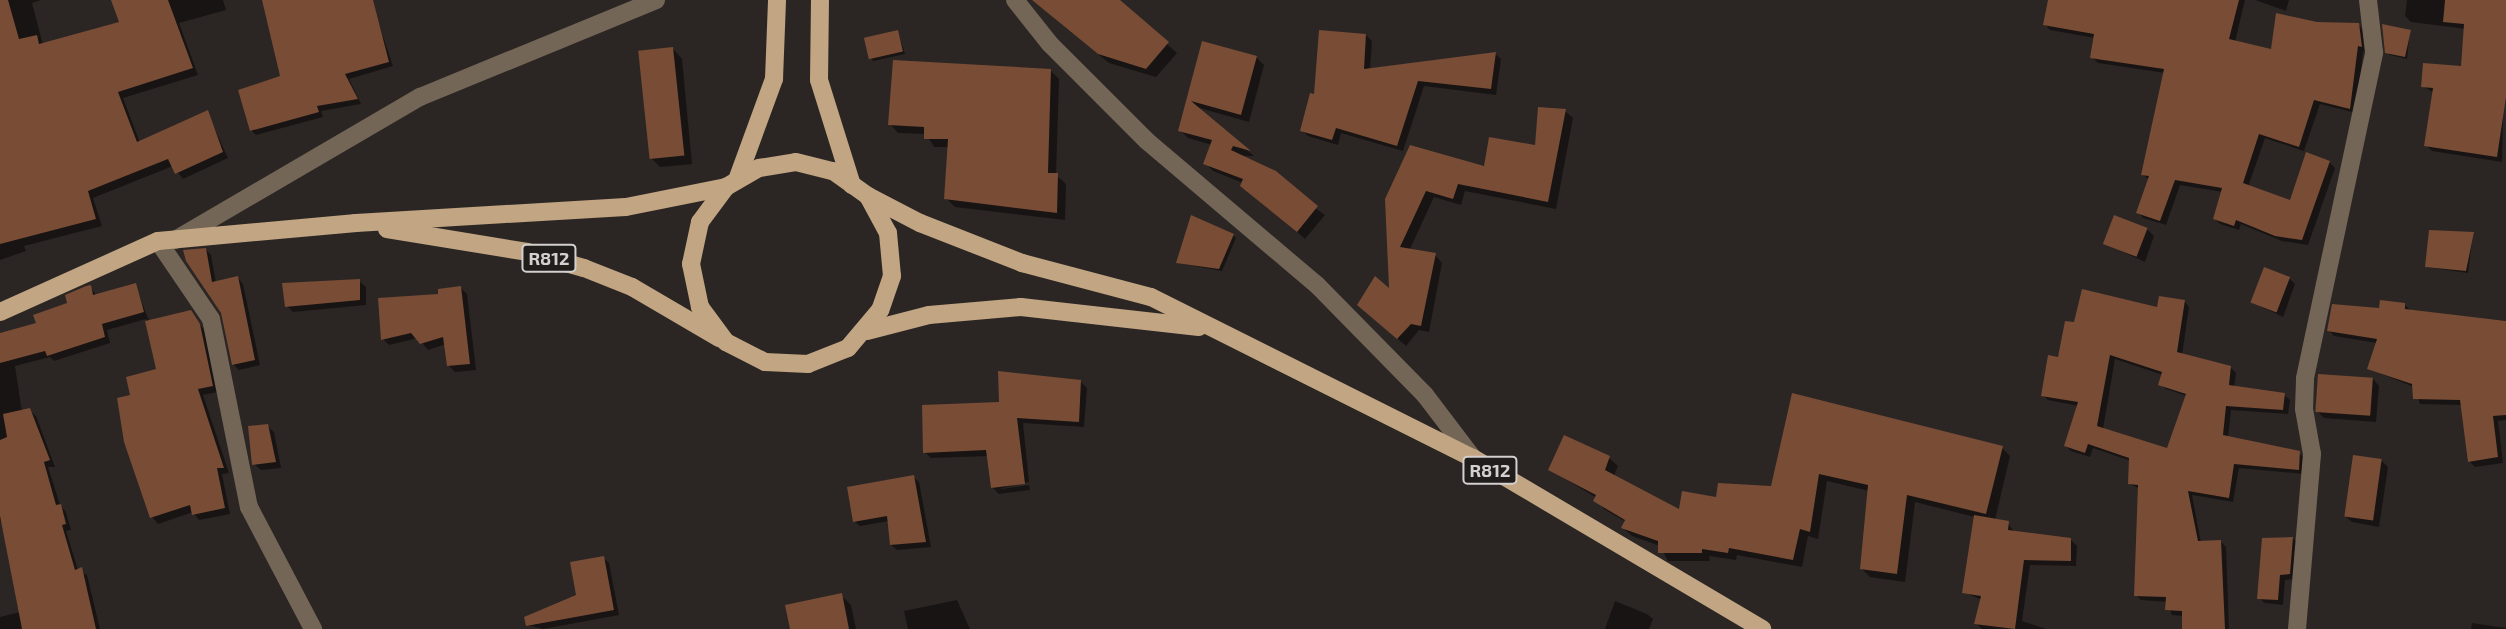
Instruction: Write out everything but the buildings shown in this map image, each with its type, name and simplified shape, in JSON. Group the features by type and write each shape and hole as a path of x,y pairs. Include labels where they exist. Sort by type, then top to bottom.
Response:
{"main road":[{"path":"731,184 774,79 777,0"},
{"path":"820,0 819,80 852,185"},
{"name":"R812","path":"0,312 166,241 356,223 626,207 731,184 759,168 796,162 833,171 868,196 973,246 1151,297 1473,458 1762,629"},
{"name":"R812","path":"726,342 700,307 691,264 700,222 731,184"},
{"name":"R812","path":"356,223 527,252 584,268 632,287 765,362 808,364 848,348 867,331 880,310 892,276 888,233 868,196"},
{"name":"R812","path":"867,331 929,315 1021,307 1209,328"}],"street":[{"path":"313,629 249,507 211,319 166,241 420,97 656,0"},
{"path":"1015,0 1050,44 1147,141 1317,285 1425,395 1473,458"},
{"path":"2297,629 2312,454 2304,409 2305,378 2374,51 2368,0"}]}
